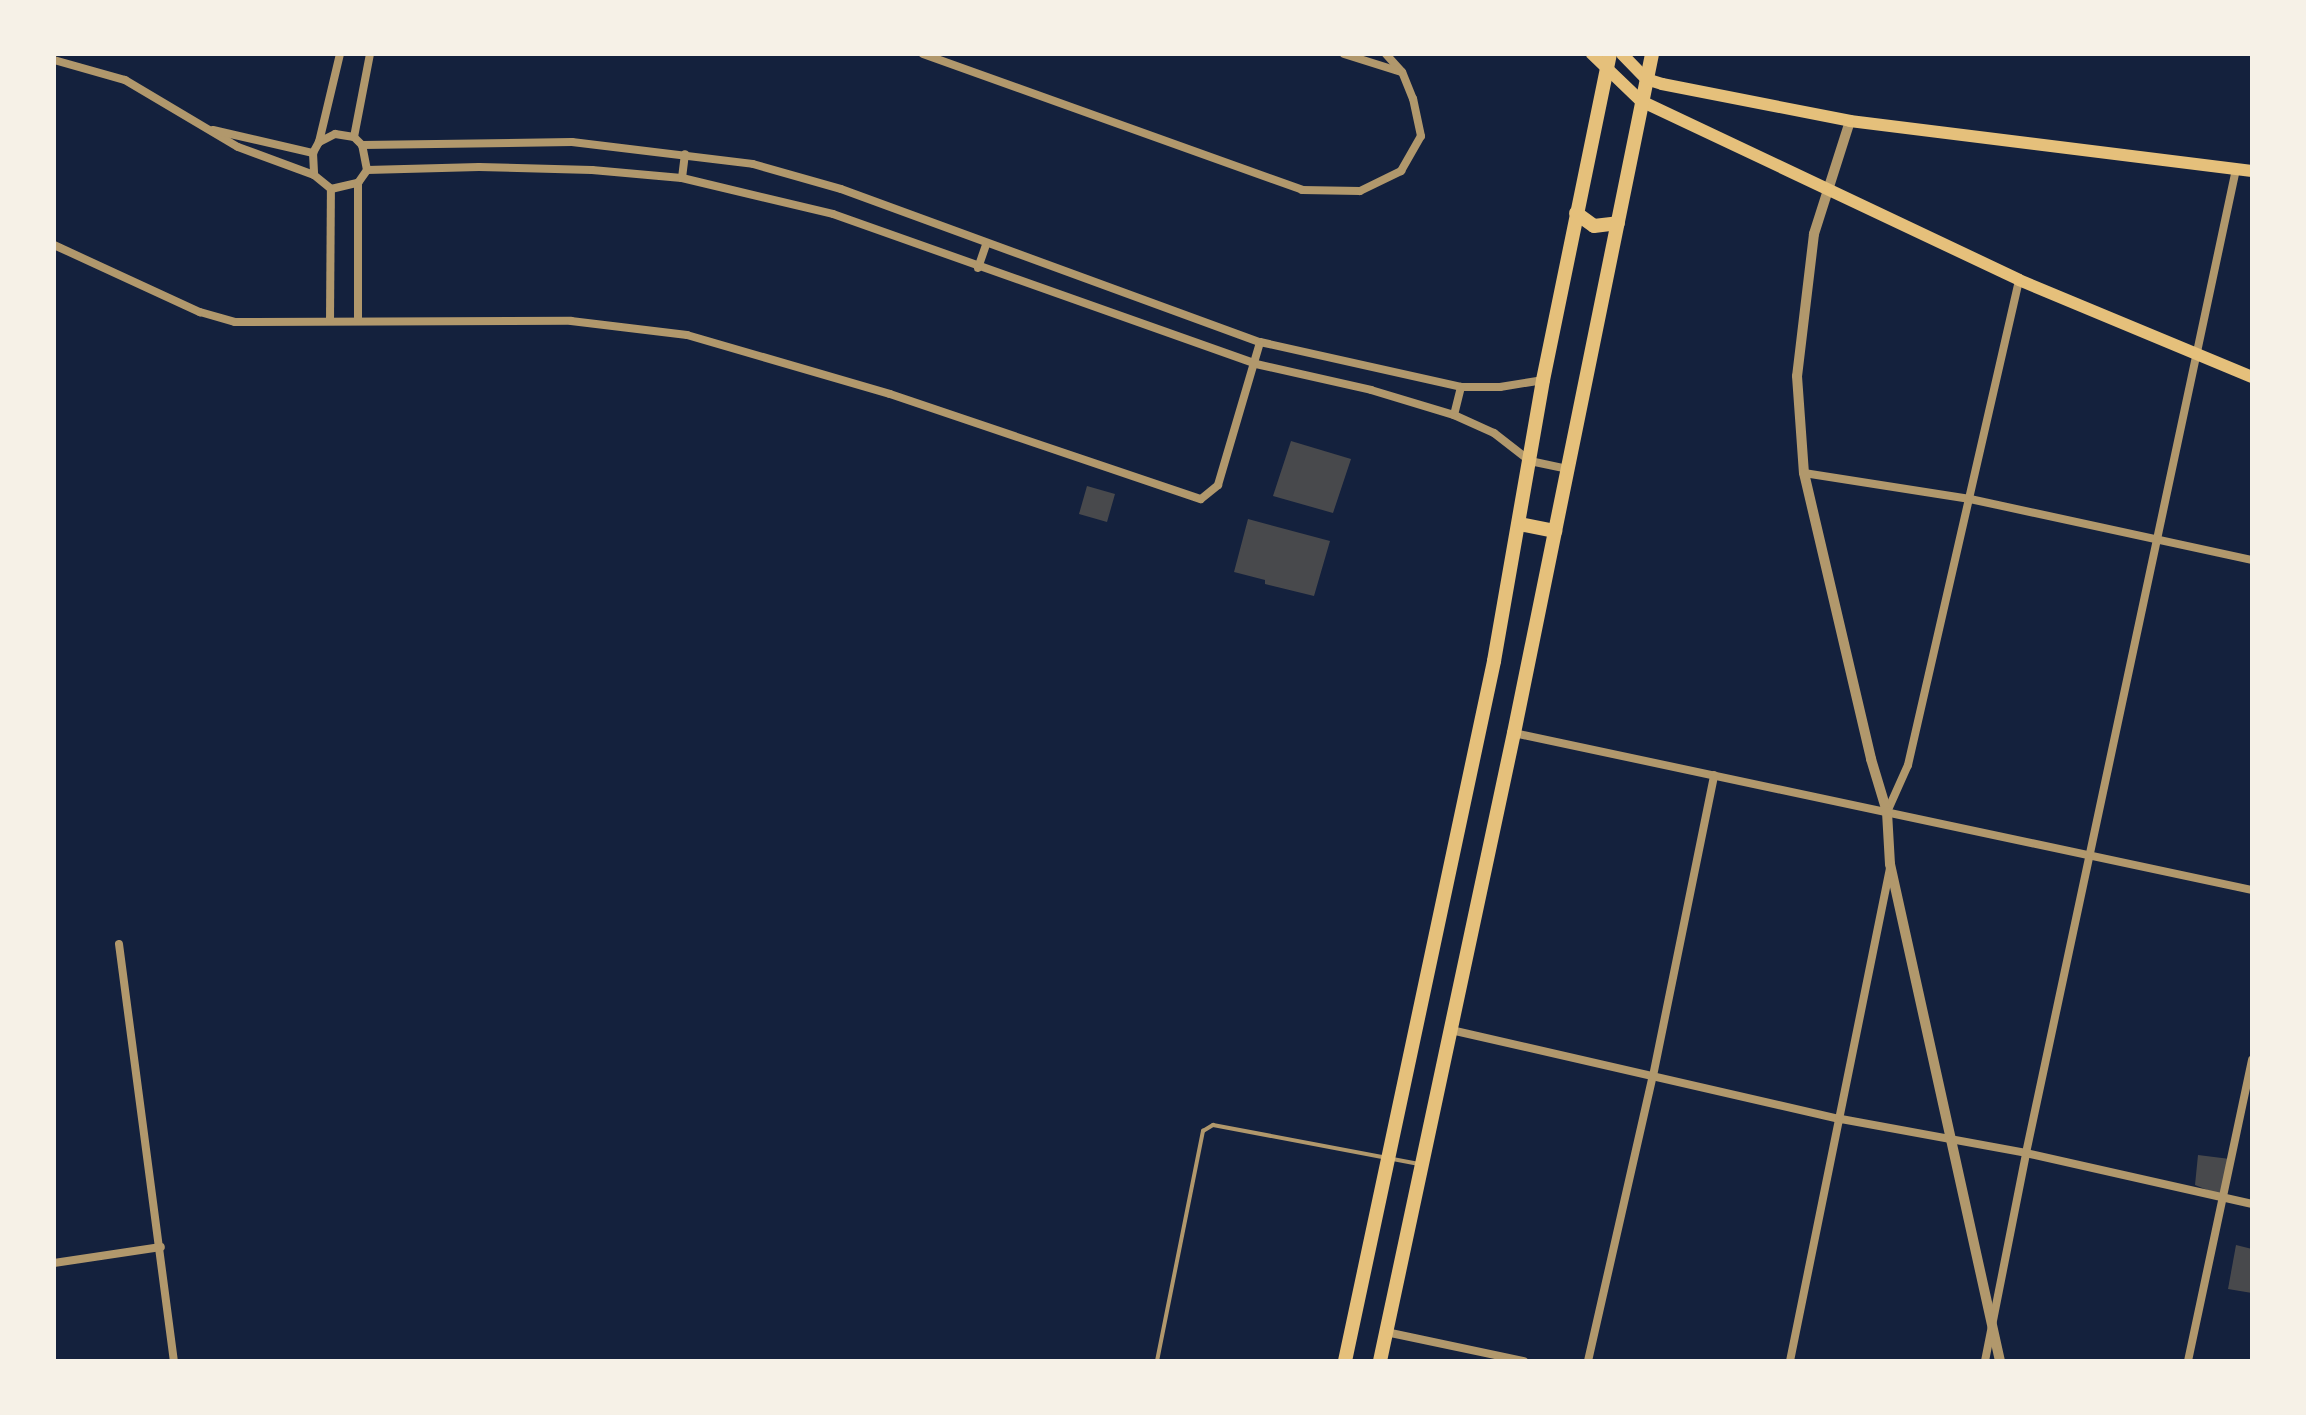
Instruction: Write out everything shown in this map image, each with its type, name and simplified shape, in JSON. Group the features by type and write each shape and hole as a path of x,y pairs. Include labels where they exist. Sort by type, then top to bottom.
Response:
{"main road":[{"path":"1592,54 1608,61 1641,101 2019,280 2252,377"},
{"path":"1622,54 1646,79 1850,121 2252,171"},
{"path":"1380,1361 1514,733 1652,54"},
{"path":"1345,1361 1494,661 1543,380 1608,61"},
{"path":"1576,213 1594,226 1618,223"},
{"path":"1519,524 1555,531"}],"street":[{"path":"314,175 313,153 319,142 340,54"},
{"path":"354,137 370,54"},
{"path":"923,54 1302,190 1360,191 1401,171 1421,136 1413,99 1402,72 1386,54"},
{"path":"1344,54 1402,72"},
{"path":"54,60 125,80 238,147 314,175 331,189"},
{"path":"1850,121 1814,234 1797,376 1804,473 1871,759 1887,812 1890,864 2000,1361"},
{"path":"205,128 313,153"},
{"path":"319,142 335,134 354,137 362,145 367,170 358,183 358,321"},
{"path":"362,145 572,142 753,164 841,189 986,245 1260,342 1461,387 1500,387 1543,380"},
{"path":"682,178 685,154"},
{"path":"367,170 479,167 592,170 682,178 833,214 978,268 1256,364 1371,390 1454,415 1494,433 1530,461 1567,469"},
{"path":"1985,1361 2026,1153 2199,354 2236,169"},
{"path":"331,189 358,183"},
{"path":"330,321 331,189"},
{"path":"54,245 200,312 235,322 571,321 687,335 890,394 1201,499 1218,485 1260,342"},
{"path":"978,268 986,245"},
{"path":"1887,812 1908,765 2019,280"},
{"path":"1326,379 1331,360"},
{"path":"1371,390 1377,370"},
{"path":"1454,415 1461,387"},
{"path":"1804,473 1970,499 2252,560"},
{"path":"1514,733 2252,890"},
{"path":"1588,1361 1653,1076 1714,775"},
{"path":"1790,1361 1890,864"},
{"path":"119,944 174,1361"},
{"path":"1451,1030 1841,1119 2026,1153 2252,1204"},
{"path":"2188,1361 2225,1199 2252,1060"},
{"path":"54,1263 161,1247"},
{"path":"1386,1332 1524,1361"}],"lane":[{"path":"1157,1361 1203,1131 1213,1125 1423,1164"}],"building":[{"path":"1291,441 1351,459 1333,513 1273,496"},
{"path":"1087,486 1115,494 1107,522 1079,514"},
{"path":"1248,519 1330,541 1314,596 1265,584 1265,580 1234,572"},
{"path":"2198,1155 2230,1159 2222,1196 2195,1185"},
{"path":"2236,1245 2252,1249 2252,1293 2228,1289"}]}
